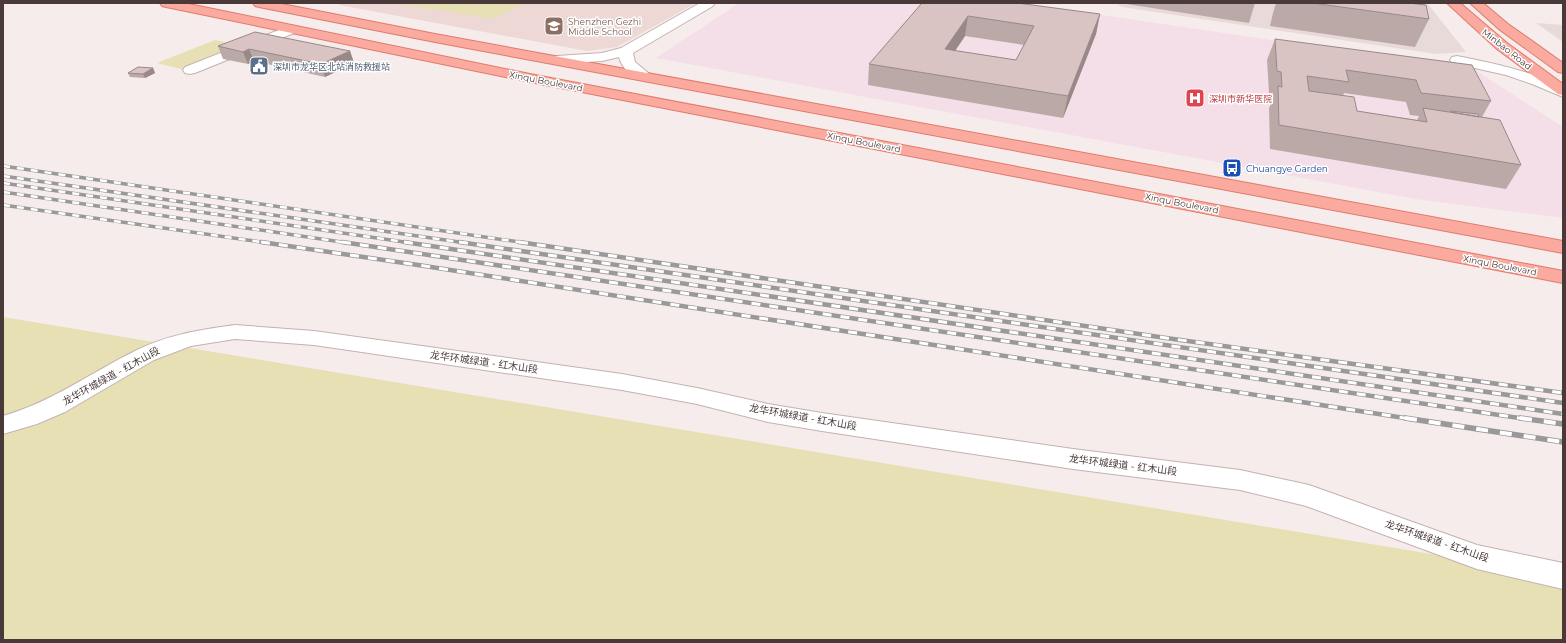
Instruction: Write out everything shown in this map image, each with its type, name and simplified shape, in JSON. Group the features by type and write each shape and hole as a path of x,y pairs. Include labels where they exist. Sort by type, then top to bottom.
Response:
{"main road":[{"name":"Xinqu Boulevard","path":"166,3 289,30 530,78 1563,277"},
{"path":"259,3 646,77 1563,247"},
{"path":"310,3 315,11 328,17"},
{"name":"Minbao Road","path":"1453,3 1496,40 1563,92"},
{"name":"Minbao Road","path":"1476,3 1504,27 1563,69"}],"street":[{"path":"557,60 602,57 626,51 709,3"},
{"path":"190,70 289,30"},
{"path":"1496,40 1499,49 1493,55 1475,59 1457,60 1515,73 1541,82 1563,92"},
{"path":"626,51 625,58 631,67 646,77"},
{"name":"龙华环城绿道 - 红木山段","path":"3,425 28,418 56,406 146,355 187,339 235,332 314,338 622,382 697,396 768,413 838,424 1073,459 1240,480 1309,496 1477,556 1563,576"}],"shaded area":[{"name":"Shenzhen Gezhi Middle School","path":"339,3 696,3 617,47 587,51 339,5"},
{"path":"396,3 524,3 492,19"},
{"name":"深圳市新华医院","path":"739,3 1020,3 1475,70 1563,127 1563,218 1416,199 656,58"},
{"path":"1115,3 1427,3 1466,52 1436,54 1122,7"},
{"path":"1536,23 1563,25 1563,42"},
{"path":"215,40 243,46 185,70 157,63"},
{"path":"3,317 1563,576 1563,640 3,640"}],"building":[{"path":"922,3 1017,3 1100,14 1068,96 869,64","holes":["968,16 1034,26 1016,60 945,49"]},
{"path":"1312,3 1408,3 1426,5 1429,19"},
{"path":"255,32 350,51 321,64 249,49 243,52 218,46"},
{"path":"1275,39 1472,65 1491,101 1421,93 1416,80 1346,70 1349,82 1307,76 1309,91 1354,97 1357,111 1427,122 1423,108 1500,120 1521,165 1279,125 1278,86 1282,87 1281,72 1277,71"},
{"path":"138,67 153,68 143,74 128,73"},
{"path":"1450,111 1478,114 1479,117 1451,112"}],"railway":[{"path":"3,166 526,243"},
{"path":"3,176 466,243"},
{"path":"3,183 411,243"},
{"path":"3,192 348,243"},
{"path":"3,205 268,243"},
{"path":"261,242 1411,419"},
{"path":"342,242 1526,419"},
{"path":"404,242 1563,414"},
{"path":"459,242 1563,403"},
{"path":"519,242 1166,338 1563,393"},
{"path":"1405,418 1563,442"},
{"path":"1520,418 1563,424"}],"place":[{"name":"Shenzhen Gezhi Middle School","path":"554,26"},
{"name":"深圳市龙华区北站消防救援站","path":"259,66"},
{"name":"深圳市新华医院","path":"1195,98"},
{"name":"Chuangye Garden","path":"1232,168"}]}
